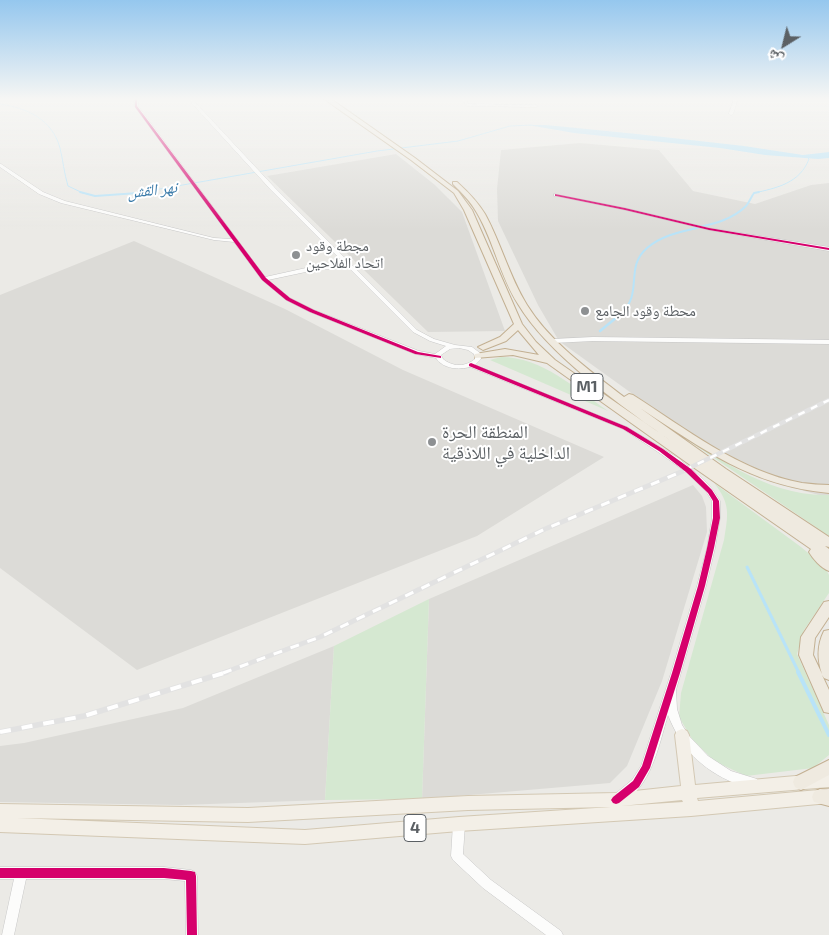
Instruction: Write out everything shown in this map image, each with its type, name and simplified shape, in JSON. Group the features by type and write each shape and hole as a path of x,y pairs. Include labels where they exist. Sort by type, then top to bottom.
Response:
{"highway":[{"name":"M1","path":"391,143 463,189 483,215 515,289 532,319 583,369 660,429 829,543"},
{"name":"M1","path":"399,143 456,192 468,210 518,324 533,344 552,362 787,528 829,555"},
{"path":"476,353 510,336 518,324"},
{"path":"476,353 514,352 552,362"},
{"path":"597,380 624,394 744,469 772,480 800,487 829,489"},
{"path":"787,528 829,566"},
{"path":"829,606 808,637 806,655 829,707"},
{"path":"829,635 825,648 825,658 829,674"},
{"path":"802,782 829,767"}],"main road":[{"path":"682,734 691,809"},
{"name":"4","path":"0,811 248,815 468,803 616,800 829,780"},
{"name":"4","path":"0,824 306,837 459,824 691,809 826,797"}],"street":[{"path":"163,143 264,279 288,299 312,311 417,353 438,357 443,363 454,366 476,362 476,353 464,346 453,346 432,340 416,331 261,176 232,143"},
{"path":"0,165 41,193 63,202 214,239 236,241"},
{"path":"0,175 8,170"},
{"path":"556,195 625,208 709,230 829,248"},
{"path":"264,279 315,268 350,266"},
{"path":"553,341 593,339 829,342"},
{"path":"438,357 438,354 443,349 453,346"},
{"path":"471,364 625,428 702,481 716,501 718,512 712,544 646,768 636,784 616,800"},
{"path":"671,687 672,714 682,734 707,762 745,782 765,785"},
{"path":"459,824 457,856 487,884 557,935"},
{"path":"0,873 164,872 191,876 192,935"},
{"path":"8,935 21,873"}],"shaded area":[{"path":"580,143 659,150 693,191 755,204 811,185 829,183 829,498 759,478 641,400 559,341 538,305 498,221 497,189 501,150"},
{"path":"396,154 435,185 462,212 505,331 428,332 267,176"},
{"path":"134,241 285,309 403,370 604,457 477,536 137,670 0,568 0,295"},
{"path":"693,485 702,496 706,507 707,532 662,681 627,766 610,783 422,799 429,599"},
{"path":"334,646 325,800 181,805 0,802 0,746 24,743 183,708"}],"green space":[{"path":"501,357 516,358 544,368 571,384 608,411 490,360"},
{"path":"664,424 722,461 763,482 806,494 829,495 829,536"},
{"path":"714,483 801,547 824,566 829,575 829,593 804,630 797,654 829,725 829,755 813,768 746,776 714,761 692,739 679,717 681,693 724,540 727,517 726,504"},
{"path":"429,599 422,799 325,800 334,646"}],"water":[{"path":"668,143 714,143 803,155 829,152 829,158 818,159 765,155"}],"waterway":[{"name":"نهر القش","path":"58,143 68,186 82,193"},
{"name":"نهر القش","path":"137,193 377,151 445,143"},
{"path":"754,193 771,189 794,179 805,167 809,159 807,157"},
{"name":"نهر القش","path":"82,193 95,196 152,192"},
{"path":"754,193 759,192"},
{"path":"622,313 632,297 636,264 647,248 658,240 671,235 724,220 746,206 754,193"},
{"path":"600,331 622,313"},
{"path":"747,567 799,673"},
{"path":"798,672 829,735"}],"railway":[{"path":"685,470 829,400"},
{"path":"223,673 320,637 545,529 688,469"},
{"path":"0,732 84,716 227,672"}],"cycle path":[{"path":"163,143 264,279 288,299 312,311 417,353 439,357"},
{"path":"556,195 709,229 829,249"},
{"path":"471,365 625,428 661,450 689,471 701,481 716,501 716,518 711,548 689,629 646,768 636,784 616,800"},
{"path":"0,873 164,873 191,876 192,935"}],"place":[{"name":"مجطة وقود اتحاد الفلاحين","path":"296,255"},
{"name":"محطة وقود الجامع","path":"585,311"},
{"name":"المنطقة الحرة الداخلية في اللاذقية","path":"432,442"}]}
